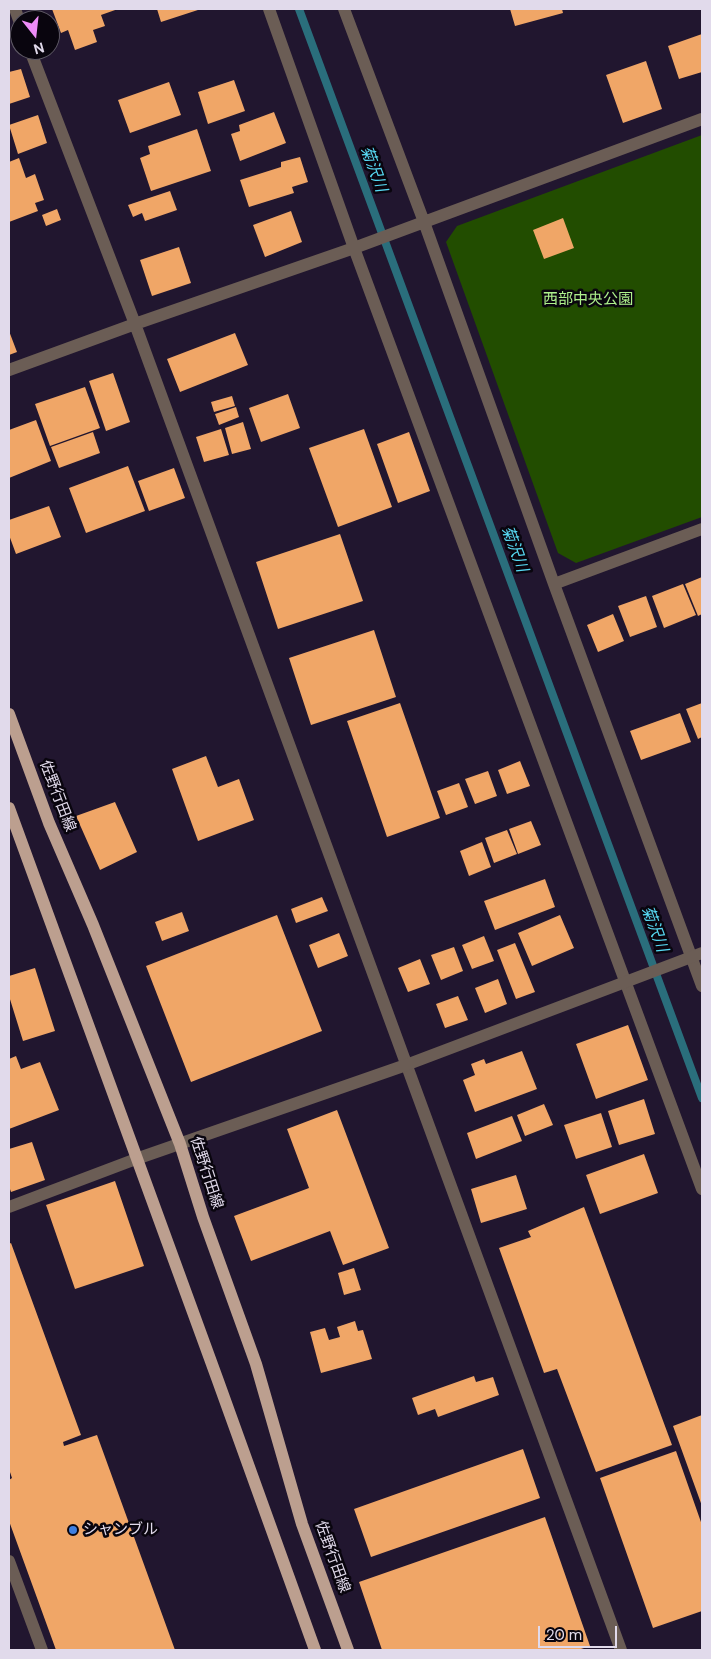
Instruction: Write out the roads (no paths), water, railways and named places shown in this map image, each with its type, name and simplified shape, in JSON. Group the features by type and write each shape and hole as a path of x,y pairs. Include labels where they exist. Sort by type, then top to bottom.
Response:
{"main road":[{"name":"佐野行田線","path":"9,714 49,822 93,925 180,1144 203,1217 256,1364 302,1524 348,1650"},
{"path":"9,808 136,1159 218,1378 315,1650"}],"street":[{"path":"269,9 354,248 702,1189"},
{"path":"344,9 424,222 554,584 697,955 702,986"},
{"path":"34,60 135,324 621,1650"},
{"path":"9,370 354,248 702,119"},
{"path":"554,584 702,529"},
{"path":"9,1207 136,1159 406,1065 697,955"},
{"path":"9,1561 42,1650"}],"waterway":[{"name":"菊沢川","path":"299,9 702,1098"}],"place":[{"name":"シャンブル","path":"73,1530"}],"park label":[{"name":"西部中央公園","path":"588,300"}]}
